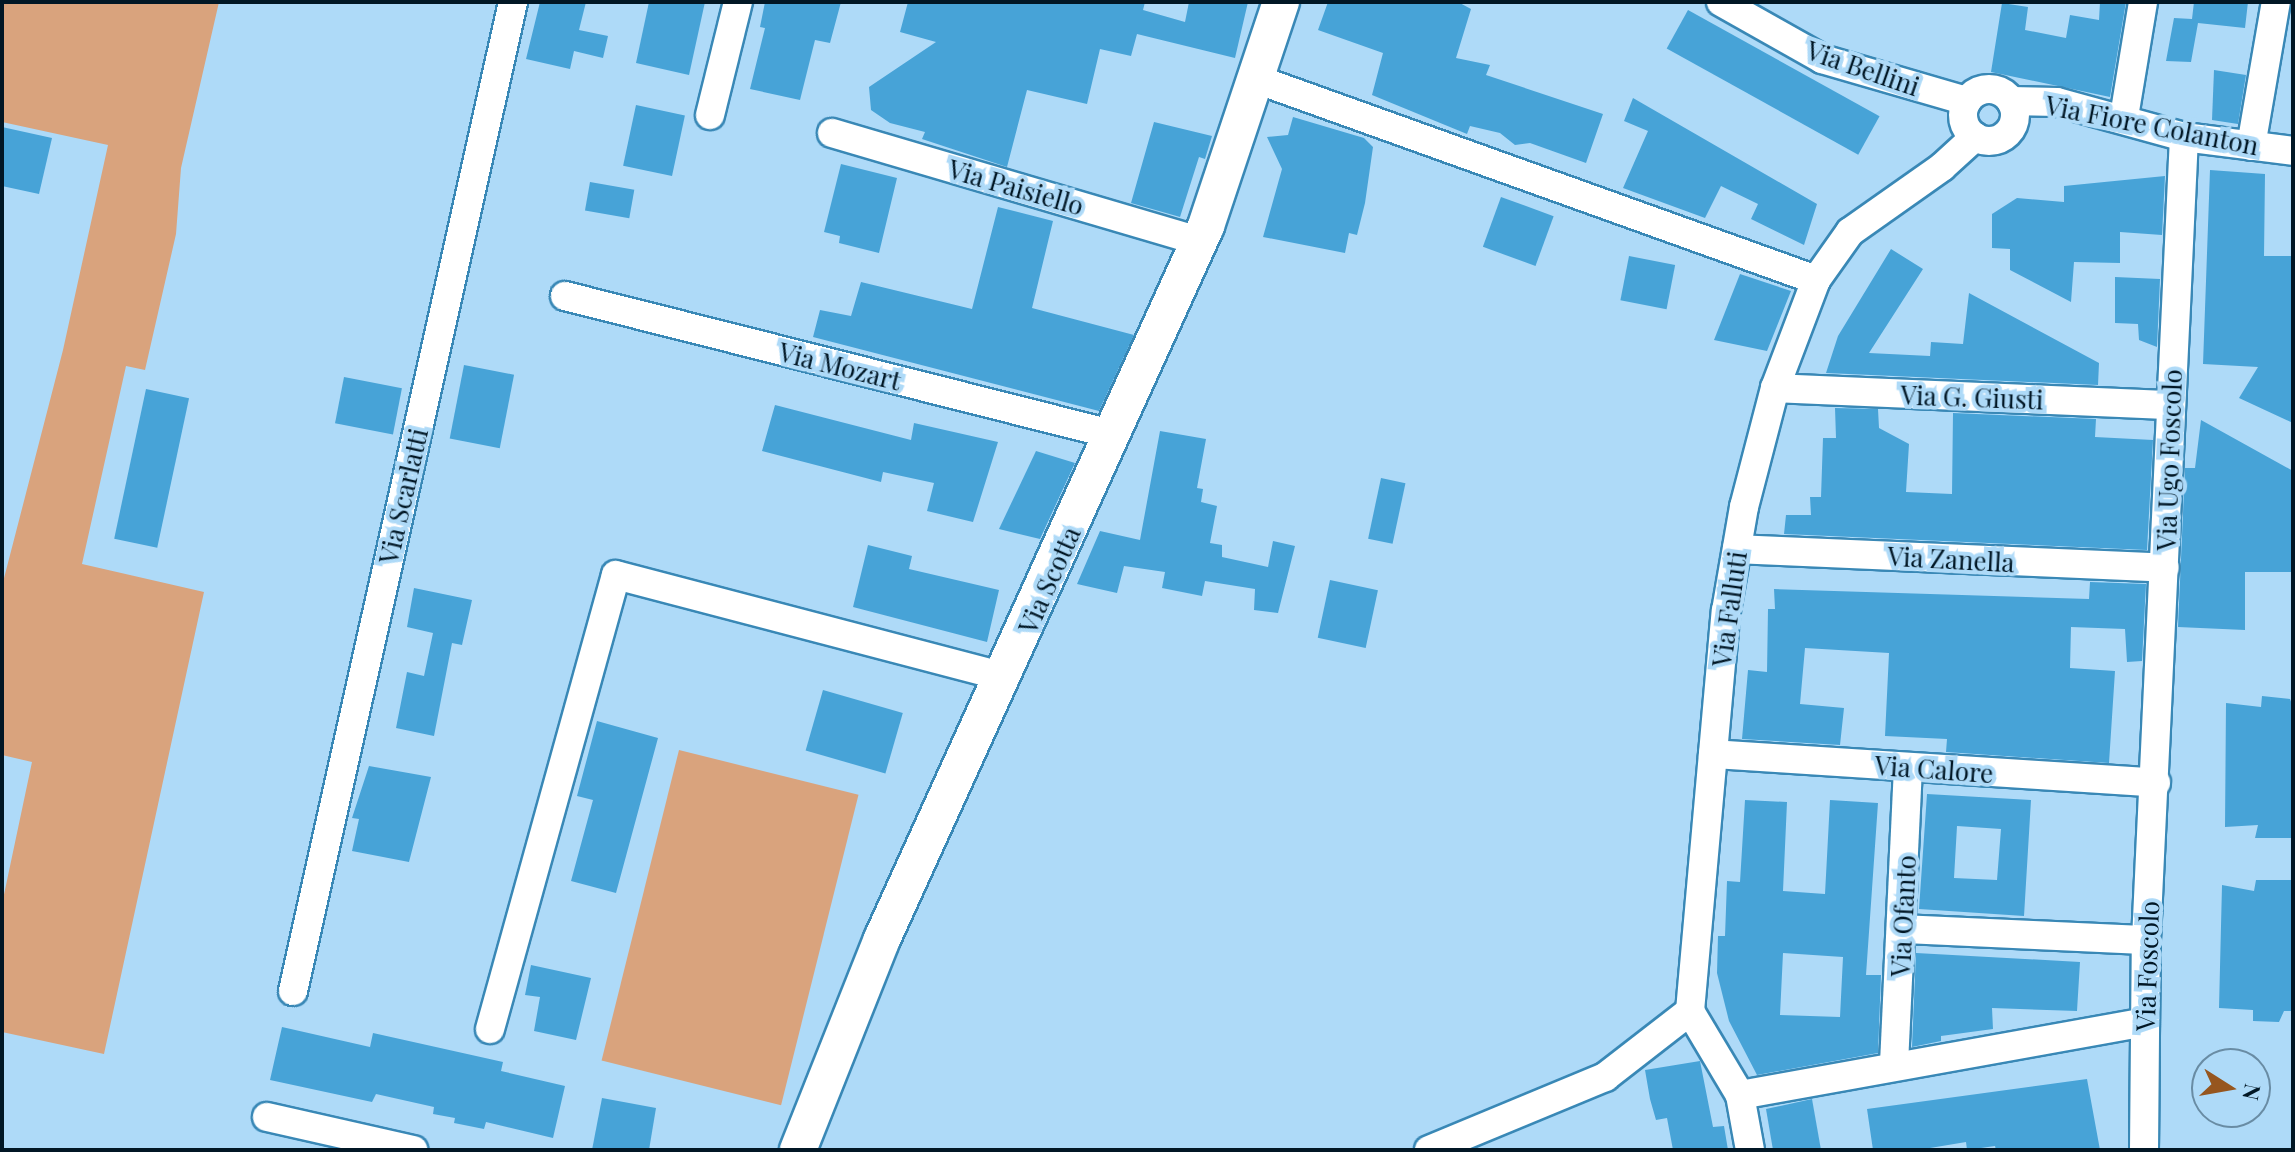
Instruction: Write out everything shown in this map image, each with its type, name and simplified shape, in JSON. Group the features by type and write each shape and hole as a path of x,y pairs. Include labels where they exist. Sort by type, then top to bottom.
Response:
{"street":[{"name":"Via Scarlatti","path":"293,991 513,2"},
{"path":"710,115 738,2"},
{"name":"Via Scotta","path":"798,1150 882,939 1005,677 1200,241 1281,2"},
{"name":"Via Bellini","path":"1721,2 1822,59 1967,101"},
{"path":"2124,117 2143,2"},
{"path":"2251,146 2276,2"},
{"path":"1256,79 1816,280"},
{"path":"1990,89 2011,101 2015,118 2008,134 1992,141 1975,137 1965,125 1967,101 1990,89"},
{"name":"Via Fiore Colanton","path":"2011,101 2057,102 2124,117 2184,137 2293,151"},
{"name":"Via Paisiello","path":"832,133 1200,241"},
{"name":"Via Falluti","path":"1690,1011 1713,754 1737,549 1775,388 1816,280 1850,232 1942,167 1975,137"},
{"name":"Via Ugo Foscolo","path":"2156,783 2184,137"},
{"name":"Via Mozart","path":"565,296 1115,435"},
{"name":"Via G. Giusti","path":"1775,388 2170,405"},
{"name":"Via Zanella","path":"1737,549 2165,568"},
{"path":"490,1029 616,575 1005,677"},
{"name":"Via Calore","path":"1713,754 2156,783"},
{"name":"Via Ofanto","path":"1894,1064 1903,929 1908,768"},
{"name":"Via Foscolo","path":"2144,1150 2146,940 2156,783"},
{"path":"1903,929 2146,940"},
{"path":"1438,1149 1605,1077 1690,1011 1740,1095 1750,1150"},
{"path":"1740,1095 1894,1064 2144,1022"},
{"path":"267,1117 413,1150"}],"shaded area":[{"path":"2,2 219,2 181,168 176,234 145,370 126,366 82,564 204,592 104,1054 2,1032 2,904 32,762 2,755 2,586 63,350 108,145 2,122"},
{"path":"679,750 859,795 781,1105 602,1060"}],"building":[{"path":"540,2 586,2 579,30 608,36 603,58 574,51 570,69 526,59"},
{"path":"649,2 705,2 689,75 636,63"},
{"path":"765,2 841,2 830,43 815,40 800,100 750,89 765,28 760,27"},
{"path":"908,2 1145,2 1143,10 1185,22 1189,2 1248,2 1235,58 1137,34 1131,56 1100,49 1087,104 1027,90 1007,167 922,139 925,132 890,123 871,110 869,87 936,42 900,32"},
{"path":"1328,2 1458,2 1471,9 1456,58 1490,65 1486,75 1603,114 1586,163 1530,143 1515,145 1500,133 1470,126 1467,134 1372,95 1383,53 1318,30"},
{"path":"2100,2 2126,2 2110,97 1991,72 2002,3 2028,7 2025,30 2066,38 2070,15 2099,20"},
{"path":"2194,2 2248,2 2245,28 2198,23 2191,62 2166,61 2174,18 2192,19"},
{"path":"1688,10 1880,116 1858,155 1667,48"},
{"path":"2214,70 2246,75 2238,124 2212,120"},
{"path":"1633,98 1817,204 1804,245 1751,219 1758,204 1721,186 1705,218 1623,188 1648,131 1624,121"},
{"path":"636,105 685,115 672,176 623,166"},
{"path":"1293,117 1364,138 1373,147 1357,235 1349,233 1345,253 1263,237 1282,169 1267,137 1288,135"},
{"path":"1154,122 1212,136 1205,159 1199,157 1180,217 1131,203"},
{"path":"2,127 52,138 39,194 2,186"},
{"path":"841,164 897,178 879,253 839,243 840,236 824,232"},
{"path":"2210,170 2265,174 2264,256 2293,256 2293,423 2239,398 2258,367 2203,364"},
{"path":"2165,176 2162,235 2120,232 2120,263 2074,262 2071,302 2010,270 2010,249 1992,248 1992,214 2017,198 2064,202 2064,186"},
{"path":"590,182 634,190 629,218 585,211"},
{"path":"1501,197 1554,216 1535,266 1483,247"},
{"path":"998,207 1053,221 1032,308 1134,335 1099,411 813,337 820,310 851,316 861,282 972,309"},
{"path":"1891,249 1923,269 1869,353 1930,356 1931,342 1963,344 1969,293 2099,363 2098,385 1826,373 1838,336"},
{"path":"1629,256 1675,265 1667,309 1620,300"},
{"path":"1740,274 1791,291 1767,351 1714,340"},
{"path":"2115,277 2160,279 2157,347 2139,340 2138,324 2115,323"},
{"path":"464,365 514,375 500,448 450,439"},
{"path":"344,377 402,388 393,434 335,423"},
{"path":"146,389 189,398 157,548 114,539"},
{"path":"775,405 911,440 914,423 998,442 973,522 927,511 934,483 883,472 881,482 762,451"},
{"path":"1835,408 1878,409 1879,428 1909,444 1906,492 1952,494 1953,413 2096,419 2095,437 2153,440 2147,550 1784,534 1786,515 1811,515 1810,497 1821,497 1823,438 1836,438"},
{"path":"2201,420 2293,471 2293,572 2245,572 2245,630 2178,627 2185,468 2195,468"},
{"path":"1160,431 1206,439 1197,488 1203,489 1201,502 1217,506 1210,543 1222,545 1222,557 1268,567 1273,541 1295,546 1278,613 1254,610 1255,589 1205,581 1202,596 1162,588 1165,572 1124,566 1117,593 1077,584 1100,531 1140,540"},
{"path":"1036,451 1075,463 1040,539 999,529"},
{"path":"1381,478 1405,483 1393,544 1368,539"},
{"path":"868,545 912,556 909,569 999,590 987,642 853,607"},
{"path":"1330,580 1378,590 1366,648 1318,638"},
{"path":"2090,582 2146,584 2142,661 2127,662 2125,629 2071,627 2070,668 2115,671 2109,763 1946,752 1947,739 1885,736 1889,653 1805,648 1800,704 1844,708 1840,745 1742,739 1748,670 1767,672 1768,609 1775,609 1774,589 2089,599"},
{"path":"414,588 472,600 462,645 452,643 434,736 396,728 407,672 424,676 433,633 407,627"},
{"path":"823,690 903,713 885,773 806,751"},
{"path":"2262,696 2290,699 2293,707 2293,838 2255,838 2258,825 2225,827 2226,703 2261,707"},
{"path":"597,721 658,738 616,893 571,881 593,800 577,796"},
{"path":"369,766 431,777 409,862 352,851 359,819 352,818"},
{"path":"1927,794 2031,800 2024,916 1919,909","holes":["1957,826 2001,829 1997,880 1954,878"]},
{"path":"1745,800 1787,802 1783,891 1825,894 1830,800 1878,803 1866,975 1881,975 1878,1053 1757,1075 1729,1021 1717,973 1718,936 1725,936 1727,881 1740,882","holes":["1783,953 1843,957 1840,1017 1780,1015"]},
{"path":"2256,880 2293,880 2293,1011 2284,1011 2279,1022 2253,1021 2253,1010 2219,1008 2222,885 2254,891"},
{"path":"1916,953 2080,962 2077,1011 1992,1008 1993,1029 1941,1036 1941,1041 1912,1047"},
{"path":"531,965 591,978 576,1040 534,1031 540,997 525,995"},
{"path":"282,1027 370,1047 373,1033 503,1062 501,1071 565,1086 553,1138 486,1122 484,1129 454,1123 455,1118 433,1114 434,1107 376,1094 372,1102 270,1080"},
{"path":"1700,1061 1713,1127 1724,1126 1728,1150 1673,1150 1667,1118 1656,1120 1645,1070"},
{"path":"2087,1079 2100,1150 1996,1150 1995,1146 1967,1150 1966,1142 1918,1150 1873,1150 1867,1109"},
{"path":"602,1098 656,1108 649,1150 592,1150"},
{"path":"1812,1099 1821,1150 1773,1150 1766,1109"}]}
